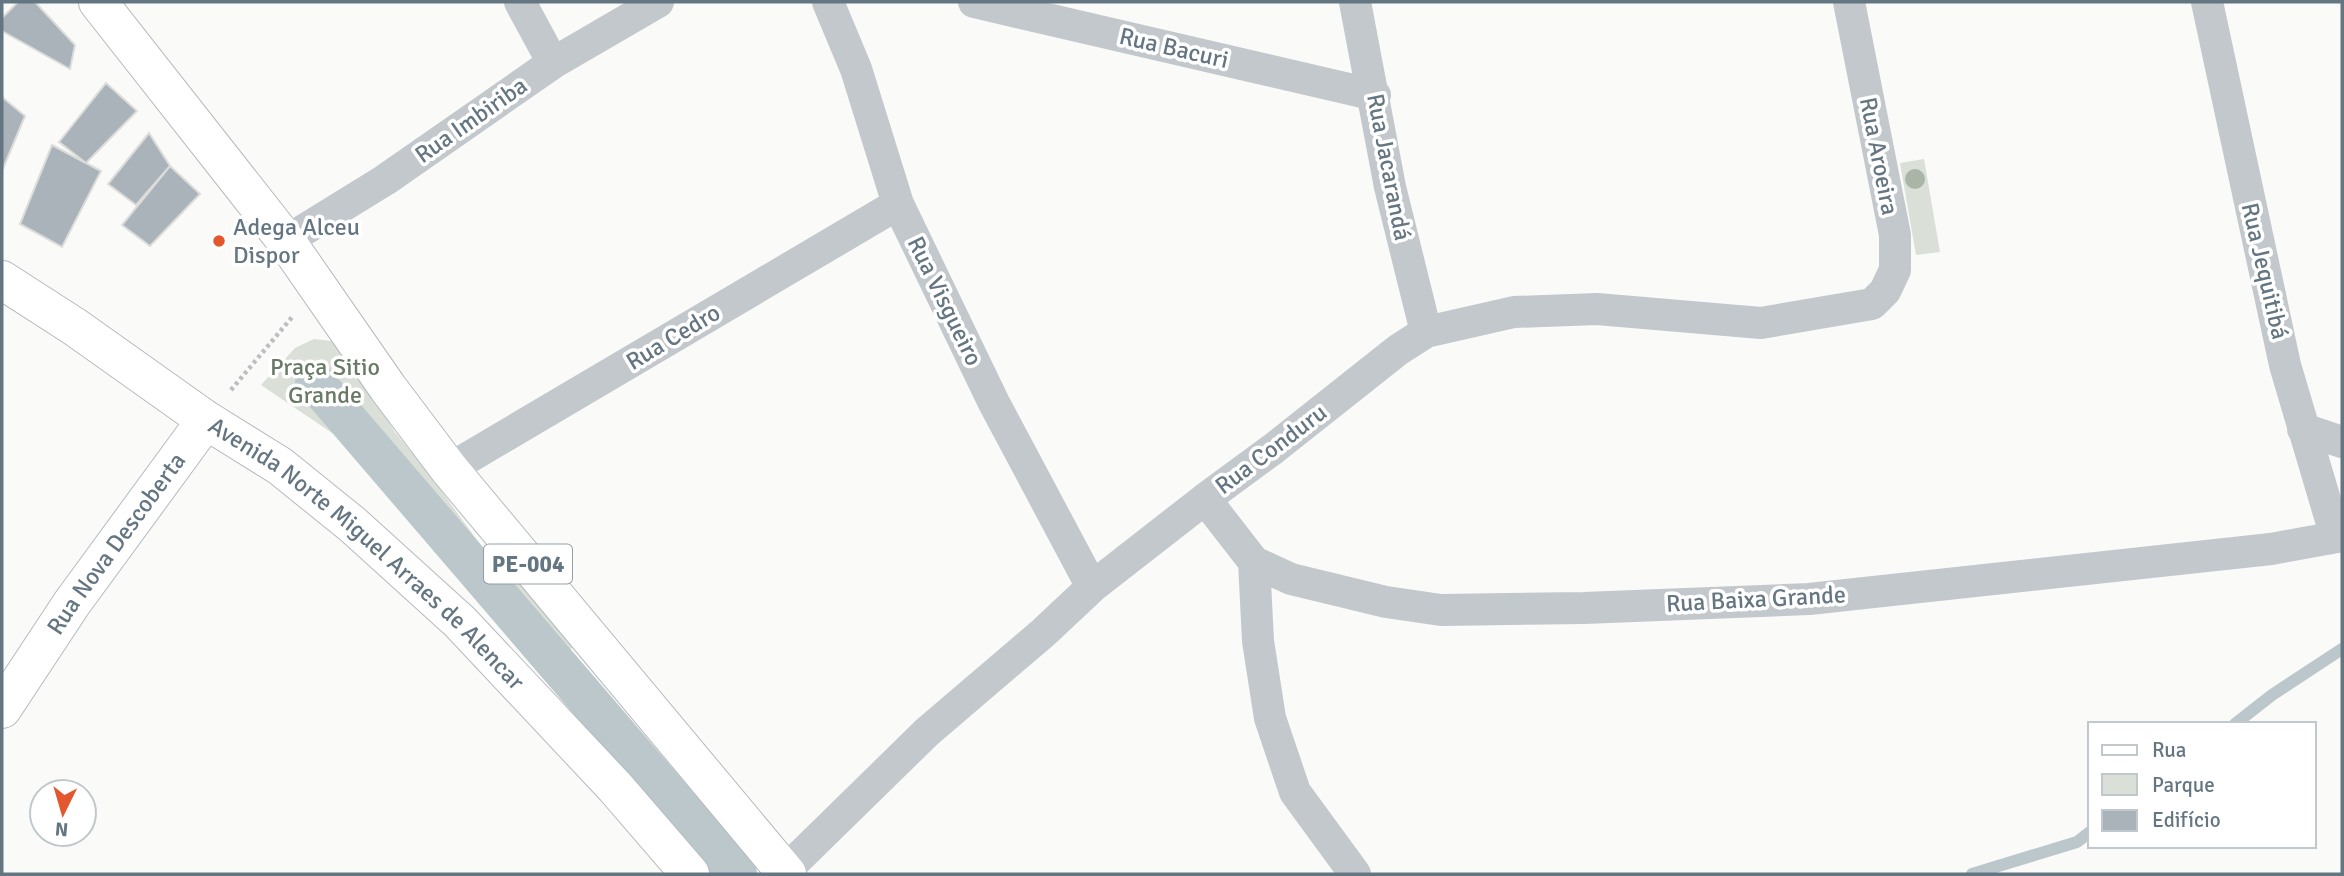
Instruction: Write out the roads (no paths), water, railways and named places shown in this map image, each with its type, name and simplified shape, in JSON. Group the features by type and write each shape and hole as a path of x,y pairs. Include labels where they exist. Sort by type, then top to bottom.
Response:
{"main road":[{"name":"PE-004","path":"98,2 286,241 388,388 449,469 785,873"},
{"name":"Avenida Norte Miguel Arraes de Alencar","path":"2,280 75,327 206,420 280,466 353,525 460,622 615,787 690,874"},
{"name":"Rua Nova Descoberta","path":"2,709 72,603 206,420"}],"street":[{"path":"520,2 553,63"},
{"name":"Rua Imbiriba","path":"286,241 385,180 553,63 658,2"},
{"name":"Rua Visgueiro","path":"828,2 856,69 898,204 994,402 1092,587"},
{"name":"Rua Bacuri","path":"974,2 1375,95"},
{"name":"Rua Jacarandá","path":"1355,2 1375,95 1390,187 1426,332"},
{"name":"Rua Aroeira","path":"1849,2 1895,235 1895,270 1885,290 1872,304"},
{"name":"Rua Jequitibá","path":"2207,2 2282,352 2339,537"},
{"name":"Rua Cedro","path":"449,469 898,204"},
{"name":"Rua Conduru","path":"785,873 927,732 1043,634 1092,587 1273,450 1398,350 1426,332 1514,312 1597,309 1761,323 1872,304"},
{"path":"2304,429 2342,442"},
{"name":"Rua Baixa Grande","path":"1205,499 1254,562 1291,579 1386,602 1441,610 1584,608 1809,599 2271,549 2339,537"},
{"path":"1254,562 1258,641 1270,718 1295,792 1355,874"}],"waterway":[{"path":"315,382 737,874"},
{"path":"2238,722 2272,695 2342,649"},
{"path":"1972,874 2077,842 2088,834"}],"place":[{"name":"Adega Alceu Dispor","path":"219,241"}],"park label":[{"name":"Praça Sitio Grande","path":"325,381"}]}
